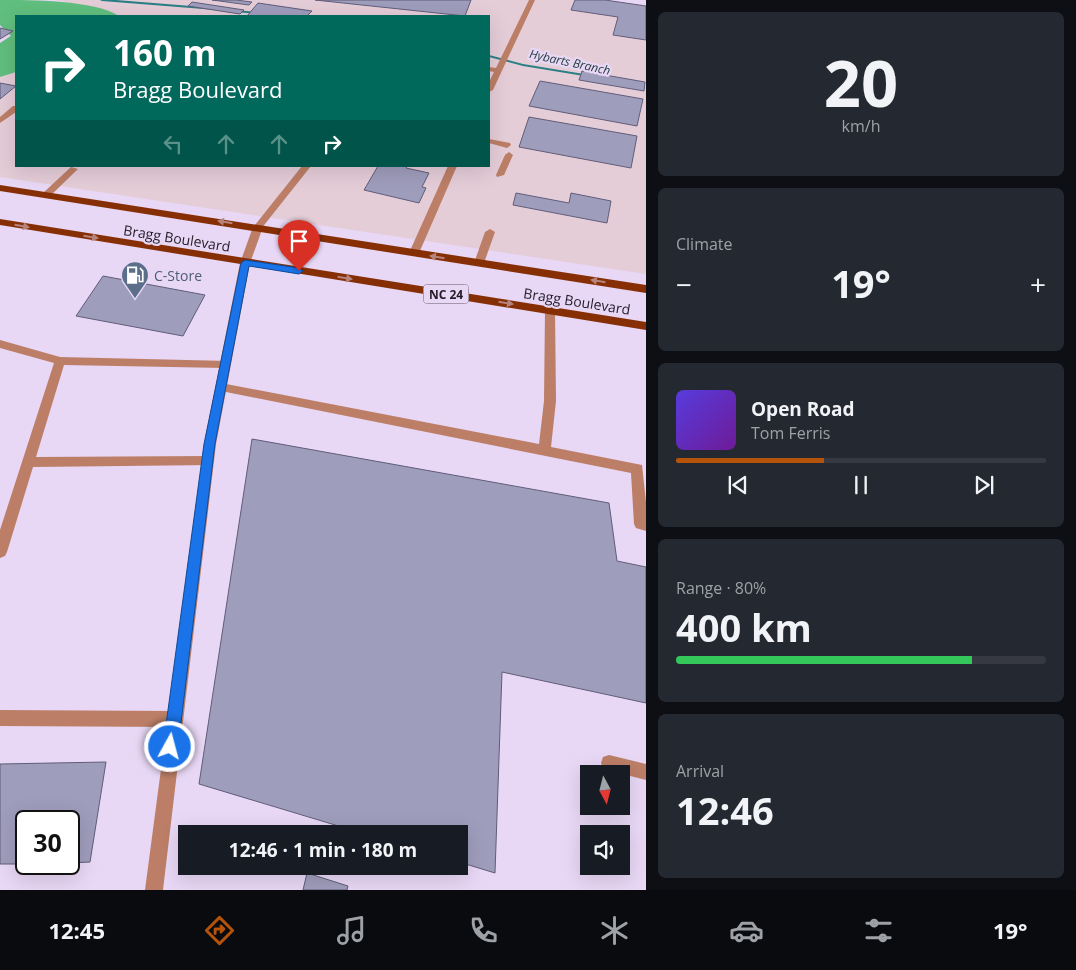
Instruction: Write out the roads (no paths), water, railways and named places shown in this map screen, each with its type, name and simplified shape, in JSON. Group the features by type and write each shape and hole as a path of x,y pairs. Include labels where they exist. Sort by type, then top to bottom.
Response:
{"main road":[{"name":"Bragg Boulevard","path":"0,188 646,289"},
{"name":"Bragg Boulevard","path":"0,222 245,263 646,325"}],"street":[{"path":"490,88 532,0"},
{"path":"490,70 498,71"},
{"path":"0,121 12,115"},
{"path":"490,141 507,144"},
{"path":"500,176 509,155"},
{"path":"154,890 174,719 208,461 245,263 258,227 306,167"},
{"path":"414,253 453,167"},
{"path":"46,195 74,169"},
{"path":"478,263 490,232"},
{"path":"544,451 550,401 550,311"},
{"path":"0,344 60,361 225,364"},
{"path":"0,552 60,361"},
{"path":"221,387 636,468 641,524 646,525"},
{"path":"28,462 208,461"},
{"path":"0,718 174,719"},
{"path":"609,763 646,772"}],"waterway":[{"name":"Hybarts Branch","path":"102,0 216,9"},
{"name":"Hybarts Branch","path":"234,11 258,13"},
{"name":"Hybarts Branch","path":"490,56 523,65 590,76"}],"place":[{"name":"C-Store","path":"135,299"}]}
